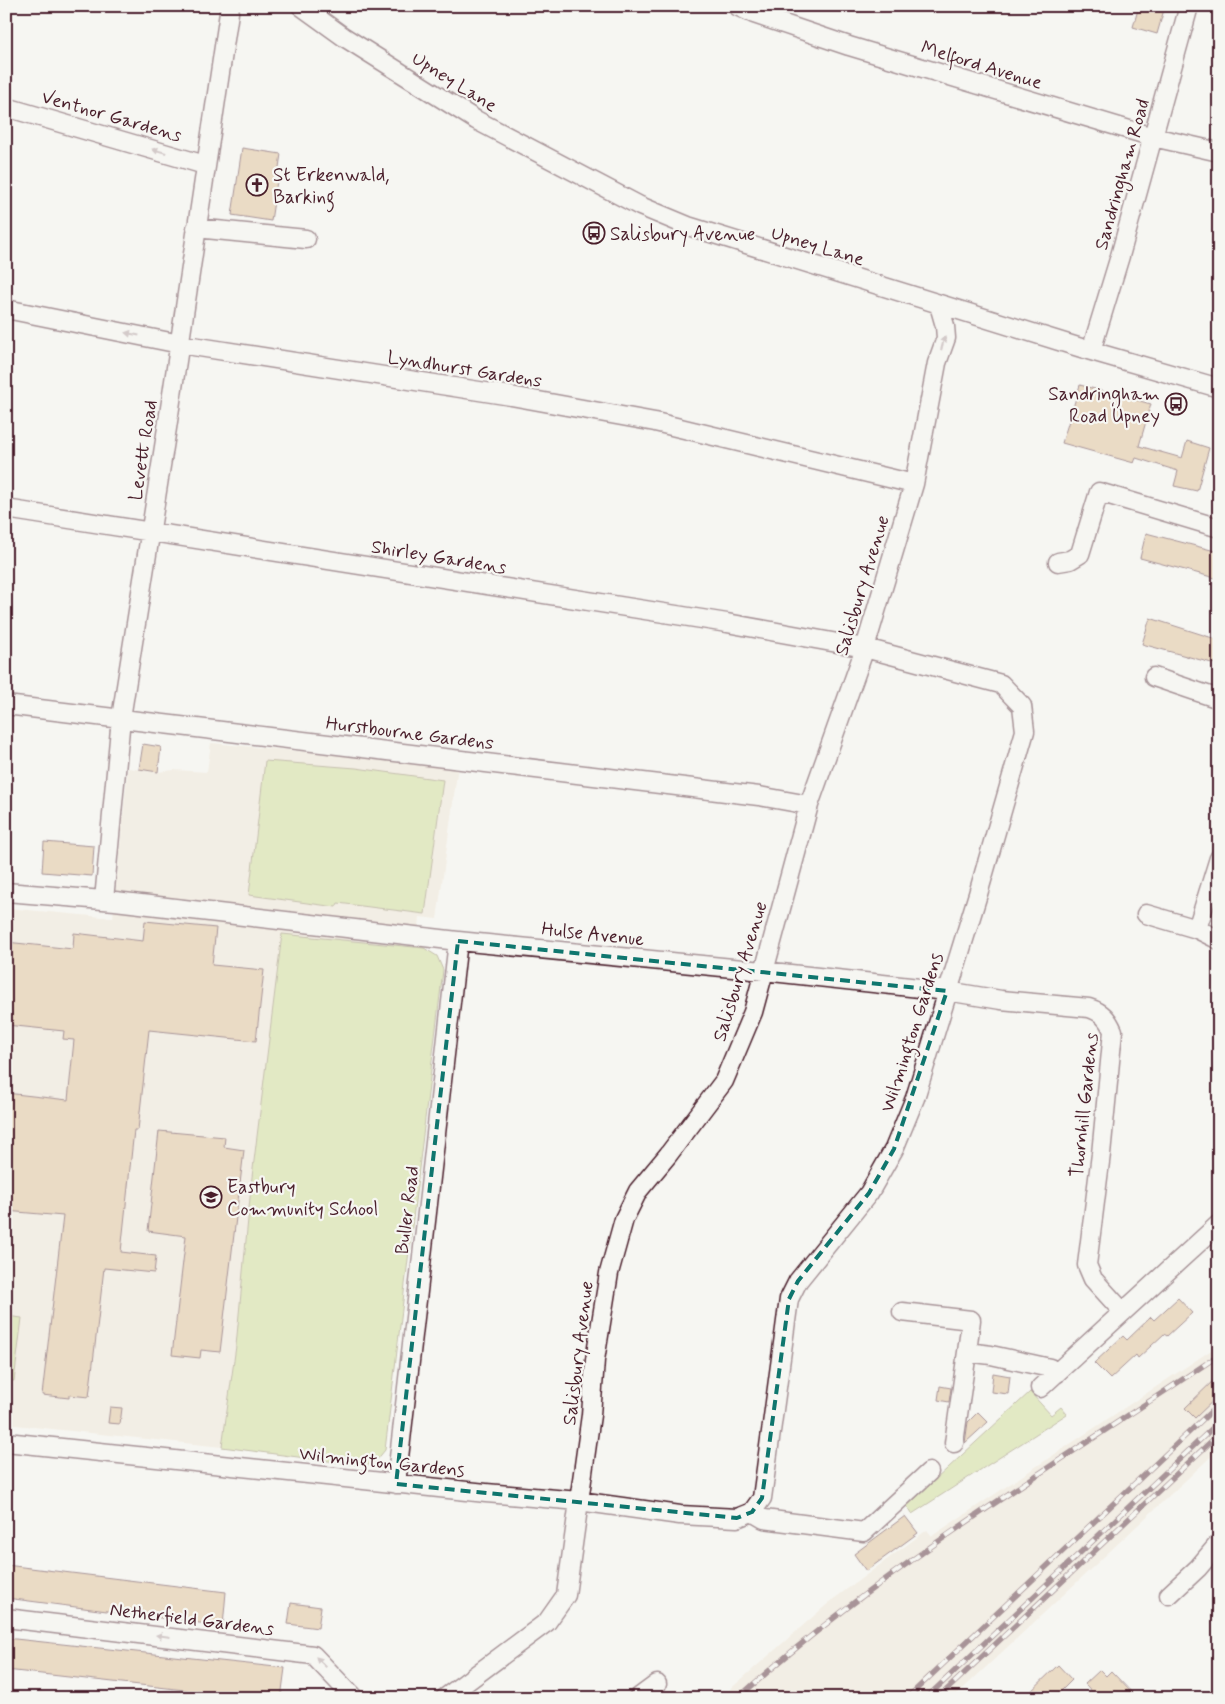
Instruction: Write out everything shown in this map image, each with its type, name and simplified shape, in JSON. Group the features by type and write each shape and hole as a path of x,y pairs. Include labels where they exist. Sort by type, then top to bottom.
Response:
{"street":[{"name":"Levett Road","path":"104,900 121,718 180,344 230,6"},
{"name":"Upney Lane","path":"301,6 344,37 476,120 640,206 688,226 1091,352 1219,388"},
{"name":"Melford Avenue","path":"736,6 754,14 858,48 1153,137 1219,152"},
{"name":"Sandringham Road","path":"1091,352 1189,6"},
{"name":"Ventnor Gardens","path":"6,107 205,165"},
{"path":"196,228 306,239"},
{"name":"Salisbury Avenue","path":"445,1698 547,1622 566,1595 591,1415 595,1360 609,1273 624,1219 638,1191 724,1081 753,1012 809,804 865,648 914,484 937,363 946,338 946,326 939,305"},
{"name":"Lyndhurst Gardens","path":"6,309 180,344 501,395 655,422 914,484"},
{"path":"1058,562 1070,560 1080,554 1099,492 1219,528"},
{"name":"Shirley Gardens","path":"6,509 718,622 865,648"},
{"name":"Wilmington Gardens","path":"6,1442 396,1484 579,1501 680,1515 737,1518 752,1512 762,1498 789,1299 798,1281 869,1194 894,1149 914,1098 978,894 1026,730 1022,706 1001,684 865,648"},
{"path":"1154,677 1219,699"},
{"name":"Hurstbourne Gardens","path":"6,705 809,804"},
{"path":"1198,929 1219,858"},
{"path":"6,892 104,900"},
{"name":"Hulse Avenue","path":"104,900 458,941 764,970"},
{"path":"1146,914 1198,929 1219,940"},
{"name":"Buller Road","path":"396,1484 458,941"},
{"name":"Thornhill Gardens","path":"764,970 947,991 1001,1000 1089,1008 1099,1011 1108,1021 1113,1031 1101,1154 1087,1265 1092,1279 1123,1312"},
{"path":"1040,1388 1219,1224"},
{"path":"902,1312 971,1320 954,1443"},
{"path":"967,1352 991,1355 1050,1368 1056,1374"},
{"path":"752,1512 764,1519 864,1532 930,1472"},
{"path":"1169,1595 1198,1568 1219,1543"},
{"name":"Netherfield Gardens","path":"6,1618 313,1655 354,1698"},
{"path":"638,1698 657,1684"}],"highlighted area":[{"path":"458,941 947,991 894,1149 869,1193 798,1281 789,1299 762,1498 752,1512 737,1518 396,1484"}],"shaded area":[{"name":"Eastbury Community School","path":"211,743 458,766 437,919 420,917 417,947 424,948 437,956 443,970 385,1450 376,1461 366,1466 222,1447 6,1424 6,908 113,918 128,768 158,772 174,770 207,772"},
{"path":"1219,1345 1219,1449 953,1698 720,1698 831,1601 927,1530 932,1536"}],"green space":[{"path":"265,761 356,768 443,780 425,914 338,903 336,907 249,895"},
{"path":"282,934 424,948 437,956 443,970 385,1450 376,1461 366,1466 222,1447 236,1346 252,1177"},
{"path":"6,1316 22,1318 14,1381 6,1380"},
{"path":"1030,1392 1051,1415 1061,1407 1067,1414 912,1514 907,1506"}],"building":[{"path":"1139,6 1165,6 1157,34 1133,27"},
{"name":"St Erkenwald, Barking","path":"242,148 281,154 271,221 232,215"},
{"path":"1080,385 1151,404 1139,446 1182,458 1187,441 1209,448 1197,491 1174,486 1178,471 1136,458 1134,463 1062,443"},
{"path":"1146,533 1219,552 1219,579 1140,558"},
{"path":"1150,618 1219,640 1219,665 1142,644"},
{"path":"143,744 161,747 158,772 139,769"},
{"path":"44,842 94,846 92,876 42,872"},
{"path":"145,921 216,928 212,965 264,970 256,1041 149,1030 138,1130 134,1130 121,1252 156,1256 154,1273 104,1268 89,1397 69,1395 69,1398 42,1395 63,1216 6,1211 6,1093 68,1100 74,1040 63,1039 64,1031 6,1025 6,942 73,949 74,933 143,941"},
{"path":"159,1131 225,1137 224,1147 244,1150 220,1352 201,1350 200,1358 172,1355 186,1236 148,1231"},
{"path":"1178,1298 1192,1313 1167,1336 1164,1334 1138,1358 1136,1355 1110,1379 1094,1363 1123,1336 1127,1340 1151,1317 1154,1320"},
{"path":"993,1373 1010,1376 1008,1394 991,1392"},
{"path":"1219,1375 1219,1395 1195,1418 1185,1408"},
{"path":"940,1386 951,1388 949,1402 938,1400"},
{"path":"110,1407 122,1408 120,1424 108,1423"},
{"path":"978,1412 988,1422 965,1443 968,1422"},
{"path":"905,1516 918,1533 866,1571 854,1554"},
{"path":"6,1565 226,1592 223,1626 6,1598"},
{"path":"291,1603 321,1607 318,1628 288,1624"},
{"path":"6,1638 285,1668 281,1698 256,1698 6,1670"},
{"path":"1058,1665 1072,1680 1054,1698 1024,1698"},
{"path":"1100,1670 1106,1676 1111,1671 1137,1698 1098,1698 1085,1684"}],"railway":[{"path":"738,1698 794,1650 912,1560 1033,1477 1219,1355"},
{"path":"907,1698 1219,1404"},
{"path":"926,1698 1219,1422"},
{"path":"938,1698 1219,1434"}],"place":[{"name":"St Erkenwald, Barking","path":"257,185"},
{"name":"Salisbury Avenue","path":"594,233"},
{"name":"Sandringham Road Upney","path":"1176,404"},
{"name":"Eastbury Community School","path":"211,1197"}]}
